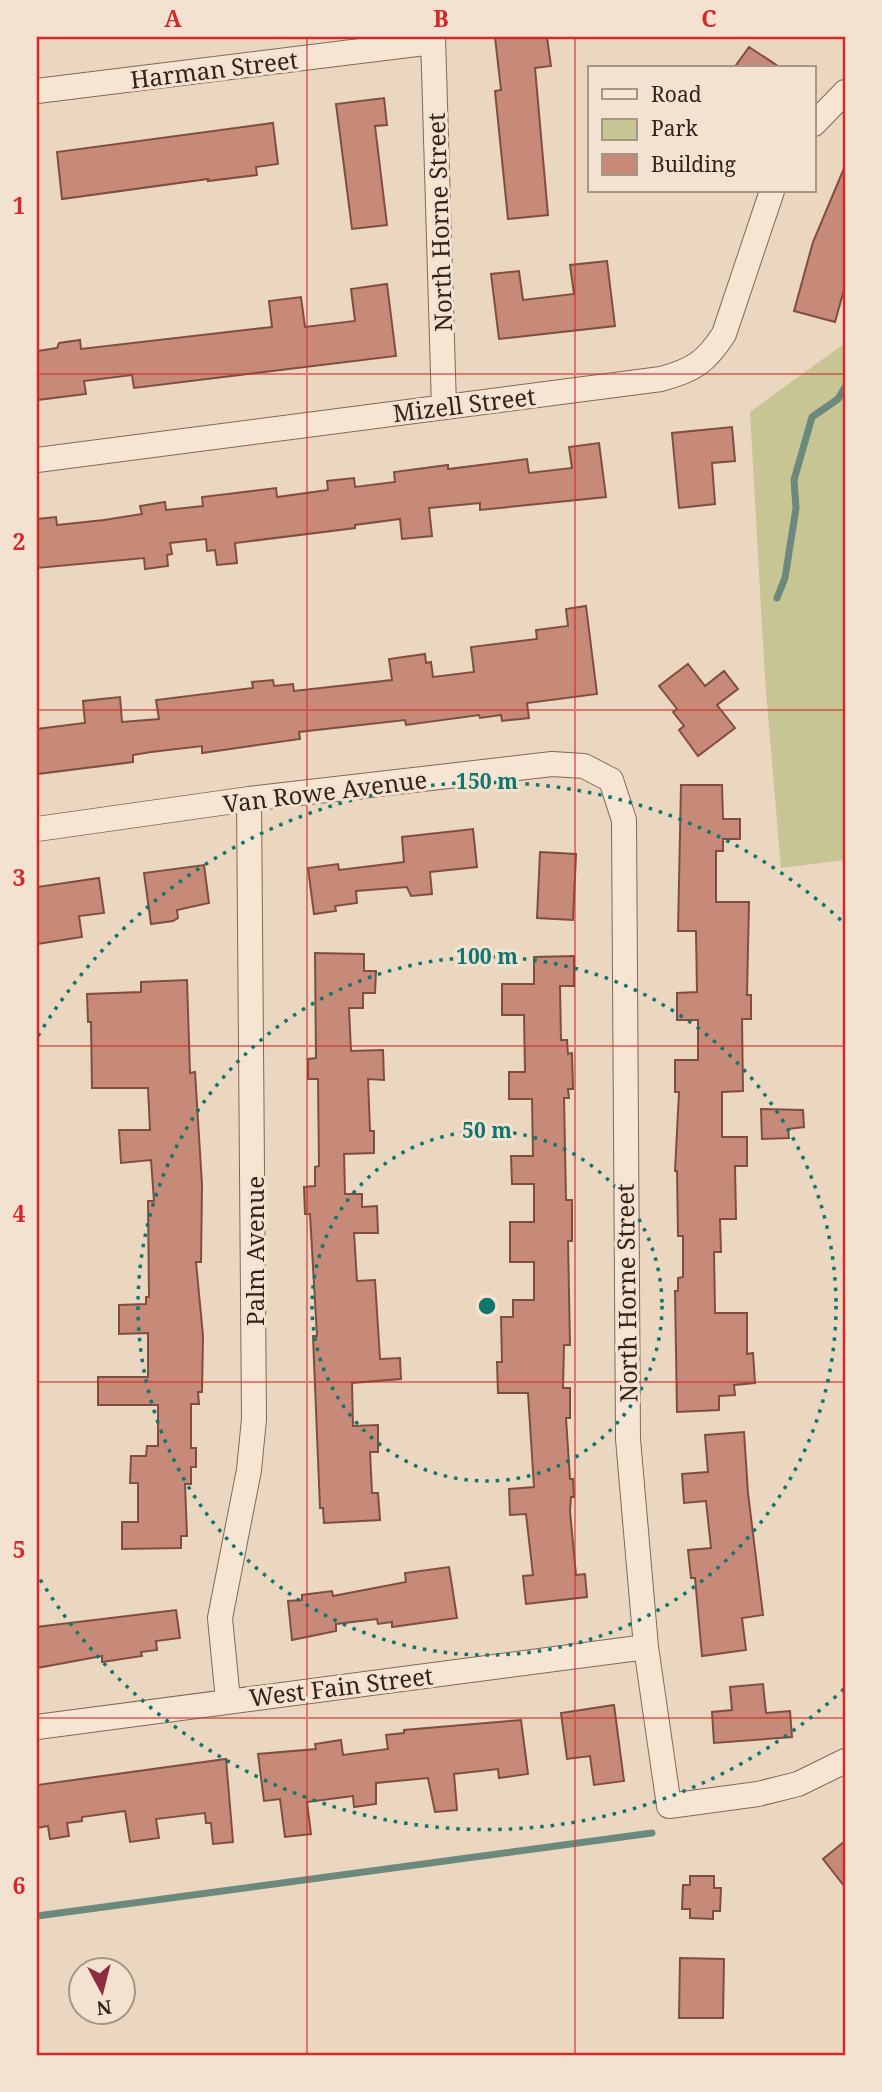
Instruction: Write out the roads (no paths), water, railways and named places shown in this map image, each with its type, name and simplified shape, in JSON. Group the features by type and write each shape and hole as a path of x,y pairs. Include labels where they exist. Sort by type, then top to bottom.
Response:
{"street":[{"name":"Harman Street","path":"37,91 433,39"},
{"name":"North Horne Street","path":"433,39 444,407"},
{"path":"816,122 845,92"},
{"name":"Mizell Street","path":"37,460 661,379 688,372 711,354 724,334 772,192"},
{"name":"Van Rowe Avenue","path":"37,829 249,799 552,764 584,766 611,780"},
{"name":"North Horne Street","path":"611,780 624,821 628,1439 646,1647 669,1806 758,1794 798,1784 845,1761"},
{"name":"Palm Avenue","path":"228,1700 220,1618 249,1470 254,1419 249,799"},
{"name":"West Fain Street","path":"37,1727 646,1647"}],"waterway":[{"path":"777,598 785,578 796,508 794,480 812,417 838,399 845,387"},
{"path":"37,1916 652,1833"}]}
